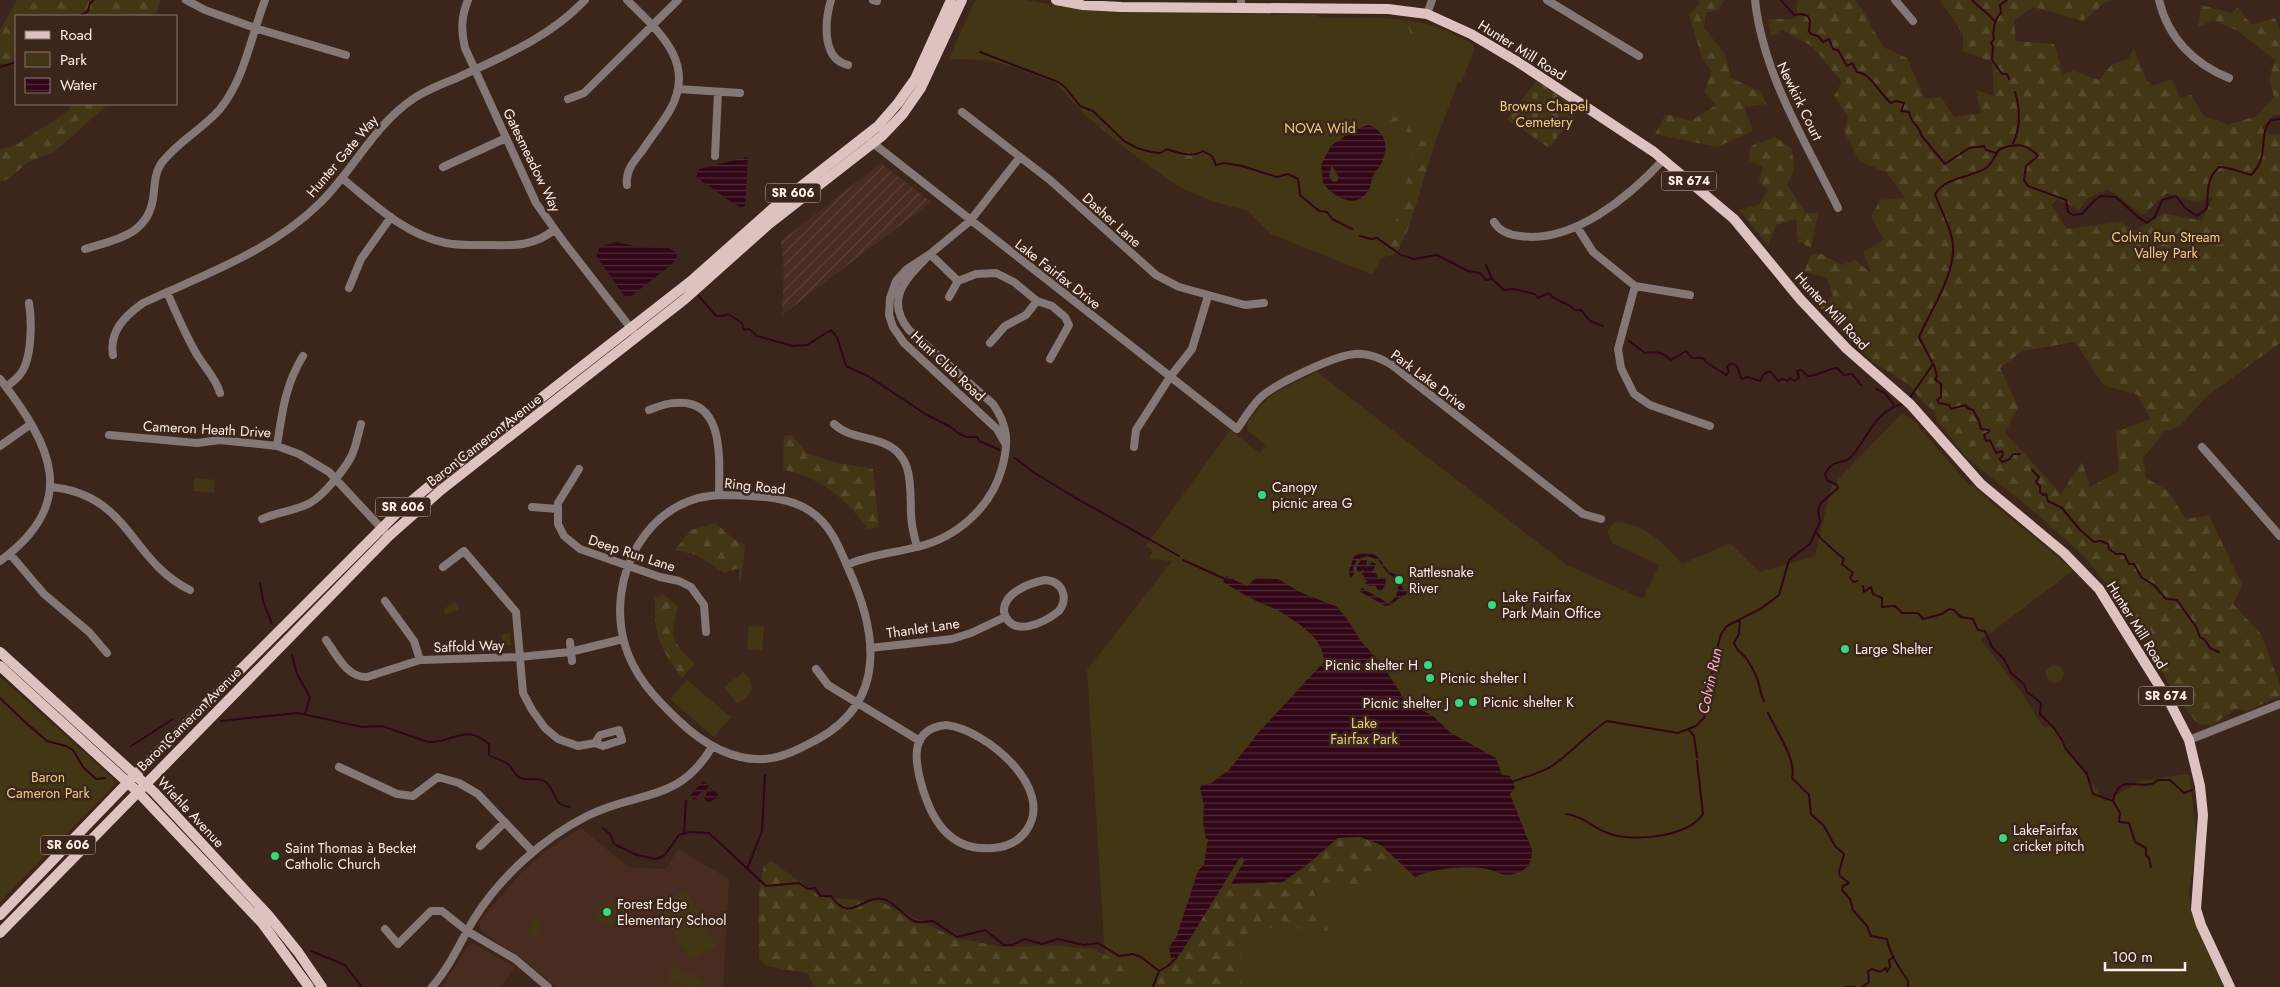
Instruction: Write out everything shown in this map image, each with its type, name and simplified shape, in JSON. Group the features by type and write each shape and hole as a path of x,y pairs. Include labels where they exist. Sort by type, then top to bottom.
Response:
{"main road":[{"name":"Baron Cameron Avenue","path":"0,933 389,536 442,490 685,299 869,140 908,91 951,0"},
{"name":"Baron Cameron Avenue","path":"0,915 132,778 380,527 440,477 690,281 772,210 903,114 921,88 962,0"},
{"name":"Hunter Mill Road","path":"1056,0 1083,5 1121,7 1241,4 1388,9 1427,14 1471,34 1518,62 1664,159 1734,219 1813,314 1869,369 1908,399 1933,422 1966,468 1988,491 2050,540 2093,581 2170,703 2189,740 2202,804 2202,839 2196,888 2196,909 2230,987"},
{"name":"Wiehle Avenue","path":"0,652 132,778 269,916 298,952 322,987"},
{"name":"Wiehle Avenue","path":"0,666 132,778"},
{"name":"Wiehle Avenue","path":"141,787 262,924 309,987"}],"street":[{"path":"186,0 205,10 255,28 346,55"},
{"path":"85,249 126,237 144,221 151,207 155,178 160,165 179,145 212,117 228,98 237,81 265,0"},
{"name":"Gatesmeadow Way","path":"468,0 462,17 462,33 465,48 536,203 554,230 638,337"},
{"name":"Hunter Gate Way","path":"113,355 114,334 121,322 143,303 268,245 306,216 343,179 395,113 413,98 528,44 550,31 585,0"},
{"path":"627,0 664,37 674,54 678,72 678,89 669,112 629,170 627,185"},
{"path":"568,99 584,93 678,0"},
{"path":"831,0 826,24 828,43 834,57 848,65"},
{"path":"1427,14 1432,0"},
{"path":"1547,0 1638,56"},
{"name":"Newkirk Court","path":"1755,0 1758,28 1768,64 1838,208"},
{"path":"1895,0 1913,21"},
{"path":"2159,0 2165,19 2178,42 2210,70 2230,78"},
{"path":"678,89 740,93"},
{"path":"715,156 718,92"},
{"name":"Dasher Lane","path":"962,112 1050,180 1146,268 1179,287 1208,296 1245,305 1264,303"},
{"path":"443,167 506,138"},
{"name":"Lake Fairfax Drive","path":"869,140 1237,429"},
{"name":"Hunt Club Road","path":"1006,447 997,429 914,353 892,327 889,315 890,298 900,275 930,254 970,221 1020,156"},
{"path":"1494,222 1506,233 1525,237 1557,235 1577,227 1637,185 1664,159"},
{"path":"343,179 391,217 424,236 463,245 522,245 540,240 554,230"},
{"path":"348,288 361,259 391,217"},
{"path":"1577,227 1593,252 1635,286 1690,296"},
{"path":"930,254 958,281"},
{"name":"Hunt Club Road","path":"847,565 858,560 917,547 946,536 975,515 997,483 1003,466 1007,431 993,404 923,343 904,323 898,301 902,285 930,254"},
{"path":"949,297 958,281 976,274 996,273 1014,282 1037,301 1052,306 1065,317 1069,325 1050,359"},
{"path":"1635,286 1618,349 1621,368 1634,394 1650,405 1710,426"},
{"path":"167,292 191,344 218,385 220,393"},
{"path":"1134,447 1136,430 1170,377 1192,349 1208,296"},
{"path":"990,343 1004,326 1026,315 1037,301"},
{"path":"6,387 20,375 26,363 31,319 29,303"},
{"path":"914,353 923,343"},
{"name":"Park Lake Drive","path":"1237,429 1260,397 1274,387 1341,356 1356,354 1373,355 1392,365 1583,514 1601,519"},
{"path":"277,446 287,387 302,356"},
{"path":"0,379 40,439 48,459 50,487 46,505 38,524 0,562"},
{"path":"649,410 668,404 682,403 696,406 708,415 717,435 719,495"},
{"path":"0,446 31,424"},
{"path":"262,519 311,502 323,493 350,459 357,443 361,424"},
{"path":"834,424 850,434 888,445 905,461 910,476 911,515 917,547"},
{"name":"Cameron Heath Drive","path":"109,436 198,443 220,440 277,446 319,465 335,478 389,536"},
{"path":"2202,448 2280,536"},
{"path":"532,507 557,509 561,497 579,469"},
{"path":"50,487 75,490 103,505 120,520 160,569 172,580 190,590"},
{"name":"Ring Road","path":"719,495 773,499 802,506 826,525 836,540 847,565 863,606 870,648 870,674 858,703 848,718 831,731 785,755 766,759 746,758 712,747 687,729 653,696 632,663 624,639 620,618 621,598 628,566 643,535 658,519 687,501 719,495"},
{"name":"Deep Run Lane","path":"557,509 560,530 569,542 580,549 679,581 691,587 704,605 706,632"},
{"name":"Saffold Way","path":"443,567 464,551 479,571 492,582 516,612 523,693 545,728 558,739 571,744 578,746 594,743"},
{"path":"10,554 44,594 89,632 107,654"},
{"path":"1045,580 1055,582 1062,589 1064,603 1055,614 1022,628 1013,626 1005,617 1004,603 1012,594 1045,580"},
{"name":"Saffold Way","path":"385,600 414,641 420,660"},
{"name":"Thanlet Lane","path":"870,648 962,637 1005,617"},
{"name":"Saffold Way","path":"326,640 351,674 358,677 367,677 420,660 519,657 570,652 624,639"},
{"path":"570,642 572,661"},
{"path":"816,669 828,685 920,741"},
{"path":"2189,740 2280,704"},
{"path":"953,726 975,736 1003,755 1024,778 1032,795 1033,813 1024,833 1008,845 982,848 958,840 943,830 928,807 916,767 915,753 920,741 934,728 953,726"},
{"path":"432,987 446,970 467,931 492,893 533,852 557,833 589,815 675,787 697,769 712,747"},
{"path":"338,767 397,794 413,796 438,777 459,783 478,794 533,852"},
{"path":"480,846 505,822"},
{"path":"385,929 398,944 431,911 442,911 467,931 515,959 548,987"}],"shaded area":[{"path":"881,163 931,202 782,315 784,270 781,241"},
{"name":"Forest Edge Elementary School","path":"581,828 630,868 666,869 678,849 729,879 723,987 556,987 526,962 481,931 479,922 520,874 547,850"},
{"path":"473,943 515,967 501,987 442,987 467,947"}],"green space":[{"path":"17,0 161,0 155,15 15,15 15,65 0,64 0,30"},
{"name":"NOVA Wild","path":"977,0 1026,0 1072,8 1122,12 1315,15 1322,18 1375,18 1414,21 1445,30 1474,44 1474,51 1461,83 1458,82 1434,146 1432,145 1387,251 1388,256 1381,258 1373,275 1271,234 1248,211 1212,201 1179,187 1122,146 1084,114 1057,84 1012,66 986,60 949,59 974,2"},
{"path":"1697,0 1724,0 1718,10 1706,13 1704,28 1725,54 1731,78 1761,92 1766,104 1744,107 1753,131 1717,147 1655,134 1666,114 1691,121 1716,105 1704,92 1712,72 1702,58 1689,14 1700,4"},
{"name":"Colvin Run Stream Valley Park","path":"1798,0 1855,0 1883,47 1907,58 1925,99 1941,97 1954,117 1981,113 1976,90 1994,96 1992,62 1963,51 1963,34 1940,0 2112,0 2104,3 2083,21 2034,7 2014,20 2016,41 2054,44 2063,74 2074,71 2099,80 2112,64 2128,59 2134,48 2146,80 2152,86 2172,79 2180,98 2191,95 2203,115 2228,125 2257,116 2274,97 2269,79 2275,60 2238,31 2213,20 2198,27 2201,5 2231,13 2238,7 2251,25 2275,18 2280,31 2280,115 2273,115 2262,128 2271,135 2280,134 2280,343 2207,396 2179,427 2165,431 2143,458 2146,478 2168,491 2186,519 2209,515 2242,585 2233,604 2261,634 2280,685 2280,696 2247,711 2236,709 2212,725 2198,724 2181,703 2116,595 2083,555 2029,507 1968,459 1937,421 1935,412 1921,400 1910,385 1874,363 1819,307 1833,296 1827,278 1804,272 1810,256 1821,254 1842,265 1855,260 1872,274 1863,252 1884,240 1871,217 1880,200 1905,198 1886,172 1859,161 1844,131 1848,117 1834,96 1842,82 1813,47 1782,30 1771,37 1768,19 1796,19","holes":["2108,189 2143,215 2167,193 2195,202 2213,197 2202,221 2163,213 2136,230 2119,222 2067,229 2051,205 2058,199 2079,210 2087,199","2075,342 2103,385 2138,395 2150,419 2116,432 2119,471 2090,487 2082,462 2061,494 2005,433 2018,407 2000,368 2022,351"]},
{"path":"1407,25 1425,29 1419,43 1414,42"},
{"name":"Browns Chapel Cemetery","path":"1537,80 1580,108 1549,148 1507,119"},
{"path":"71,105 107,105 61,146 51,153 27,163 8,179 0,182 0,149 14,146 67,112"},
{"path":"1385,113 1418,127 1418,130 1409,133 1383,118 1382,116"},
{"path":"1775,137 1792,149 1794,170 1787,185 1806,213 1818,213 1811,248 1798,241 1796,219 1776,225 1768,245 1739,210 1759,205 1768,190 1759,182 1763,167 1749,160 1751,146"},
{"path":"1417,138 1434,146 1409,227 1397,253 1388,256 1387,251 1397,216 1392,212 1415,163 1410,153"},
{"path":"1188,146 1215,150 1209,156 1187,160 1173,150 1181,151"},
{"name":"Lake Fairfax Park","path":"1317,372 1567,565 1643,599 1659,565 1612,543 1607,531 1615,522 1625,523 1644,530 1661,542 1682,564 1730,543 1759,572 1815,556 1831,487 1902,413 1919,424 1918,426 1970,486 1972,485 2074,570 1981,640 2022,693 2044,728 2050,724 2105,802 2140,781 2189,774 2196,829 2195,855 2189,890 2190,907 2224,987 1107,987 1087,670 1172,561 1149,559 1153,550 1146,546 1230,430 1260,453 1266,445 1248,431 1247,426 1250,419 1261,405 1275,393"},
{"path":"792,435 806,453 838,463 873,469 879,527 868,529 851,508 821,484 797,473 783,470 784,436"},
{"path":"194,478 215,480 214,493 193,491"},
{"path":"715,523 745,545 742,575 739,584 739,568 724,573 697,555 675,550 691,530"},
{"path":"663,594 678,607 673,633 678,645 695,664 682,678 664,650 657,632 655,598"},
{"path":"455,601 459,609 446,615 443,610"},
{"path":"749,626 764,627 762,650 747,649"},
{"path":"510,633 511,645 503,646 502,634"},
{"path":"2051,665 2059,665 2064,670 2062,681 2051,683 2046,678 2046,670"},
{"path":"744,672 750,679 752,689 746,699 736,703 724,687"},
{"name":"Baron Cameron Park","path":"0,677 113,778 115,784 0,902"},
{"path":"687,680 731,717 714,737 670,699"},
{"path":"1360,837 1381,845 1394,857 1372,885 1355,896 1338,884 1328,882 1317,883 1313,889 1329,923 1330,928 1326,931 1272,928 1258,932 1247,942 1243,951 1240,961 1240,987 1149,987 1149,982 1153,976 1173,968 1177,957 1222,884 1283,882 1308,864 1338,838"},
{"path":"771,861 821,897 881,902 953,937 1001,947 1060,946 1093,949 1121,963 1129,964 1126,987 815,987 807,973 766,966 759,958 759,891 764,866"},
{"path":"686,890 716,947 690,961 659,904"},
{"path":"611,902 623,907 613,928 595,920 601,905"},
{"path":"535,920 542,923 535,938 527,934"},
{"path":"673,966 703,980 700,987 685,987 670,980 669,976"}],"water":[{"path":"1368,125 1378,130 1385,143 1385,154 1373,176 1370,187 1365,195 1353,201 1346,200 1328,189 1323,183 1321,165 1331,146 1352,131","holes":["1332,165 1339,178 1336,182 1332,181 1329,176"]},
{"path":"748,157 745,206 740,207 734,204 696,177 699,169"},
{"path":"616,242 640,247 669,248 676,252 677,257 671,265 630,297 625,297 596,256 600,247"},
{"name":"Rattlesnake River","path":"1362,553 1373,554 1379,558 1389,571 1399,577 1403,589 1407,591 1406,595 1385,606 1359,591 1362,588 1388,603 1394,599 1398,589 1396,578 1388,574 1378,560 1367,556 1357,560 1353,568 1354,574 1350,579 1349,571 1354,556"},
{"path":"1361,560 1367,560 1366,568 1372,562 1376,564 1372,573 1376,573 1378,578 1385,577 1386,584 1382,590 1378,590 1374,584 1373,586 1366,585 1365,583 1368,581 1362,578 1365,576 1362,575 1364,569 1359,573 1357,571 1357,566"},
{"path":"1226,576 1247,586 1256,578 1278,579 1300,592 1337,607 1348,620 1360,640 1384,667 1404,699 1434,717 1451,733 1496,758 1502,775 1510,776 1515,788 1510,794 1532,850 1528,866 1518,873 1510,875 1487,869 1460,867 1431,871 1415,877 1381,845 1360,837 1338,838 1308,864 1283,882 1231,884 1245,860 1242,857 1181,953 1177,957 1171,958 1169,947 1176,938 1198,871 1204,864 1208,839 1206,839 1203,822 1204,805 1200,788 1202,784 1210,784 1229,770 1258,733 1324,662 1320,646 1309,632 1277,610 1258,602 1223,582"},
{"path":"703,781 709,786 694,800 690,796"},
{"path":"710,788 719,797 707,803 704,798"}],"waterway":[{"path":"82,15 88,11 90,3 94,0"},
{"path":"1781,0 1794,15 1802,14 1808,16 1811,34 1818,36 1823,42 1829,39 1833,49 1838,50 1847,66 1852,63 1857,72 1867,77 1891,103 1896,101 1904,103 1901,111 1909,112 1921,135 1945,164 1969,148 1984,146 1986,150 1996,153"},
{"path":"1972,0 1995,22"},
{"path":"2007,0 2000,5 2001,13 1994,25 1994,39 1991,43 1993,47 1992,60 2002,74 2007,74 2009,79"},
{"path":"980,52 1058,82 1065,87 1080,106 1093,111 1124,141 1137,148 1160,153 1167,149 1190,154 1203,151 1212,156 1216,165 1224,163 1242,166 1277,177 1288,174 1298,179 1300,195 1319,211 1327,212 1332,219 1352,229"},
{"path":"0,67 15,62"},
{"path":"2013,143 2016,137 2019,118 2015,92"},
{"name":"Colvin Run","path":"1909,399 1933,364 1919,337 1943,289 1948,276 1953,250 1949,227 1935,194 1940,188 1952,181 1986,168 2000,149 2020,145 2025,146 2038,156 2026,166 2024,180 2028,186 2066,200 2068,212 2073,215 2082,214 2101,196 2116,197 2147,223 2155,217 2162,200 2176,196 2185,208 2197,216 2207,208 2208,186 2212,176 2219,167 2251,175 2261,160 2267,126 2271,120 2280,119"},
{"path":"1360,236 1371,239 1377,238 1401,255 1414,259 1437,255 1468,271 1480,273 1486,280 1492,279 1504,290 1513,289 1535,294 1538,298 1549,293 1575,310 1581,310 1590,321 1603,326"},
{"path":"1486,265 1492,279"},
{"path":"699,296 716,316 728,314 742,323 744,330 749,329 757,336 793,346 807,345 831,330 837,337 846,366 868,376 958,433 966,437 977,437 979,441 1000,450"},
{"path":"1629,341 1645,353 1659,353 1671,360 1686,351 1692,358 1703,358 1726,375 1729,372 1727,367 1731,363 1737,367 1743,379 1747,377 1760,381 1764,374 1770,371 1778,381 1782,379 1788,381 1790,378 1794,381 1799,378 1797,371 1801,370 1808,376 1837,368 1844,375 1852,374 1861,385"},
{"path":"1934,365 1937,376 1935,379 1941,384 1941,397 1937,400 1939,403 1949,405 1951,409 1966,405 1967,408 1973,410 1981,429 1989,430 1984,435 1986,441 1990,440 1996,453 2002,451 2003,455 2000,459 2002,462 2010,459 2013,454 2020,454"},
{"path":"1876,389 1885,393 1894,405"},
{"name":"Colvin Run","path":"1512,782 1552,766 1607,721 1678,733 1696,726 1704,718 1707,708 1714,660 1721,634 1727,626 1762,608 1779,595 1789,560 1810,544 1820,522 1818,511 1820,504 1838,488 1837,485 1827,480 1825,474 1827,470 1834,464 1850,458 1879,418 1894,407 1904,404"},
{"path":"1015,458 1033,472 1074,497 1179,556"},
{"path":"2032,470 2039,477 2036,482 2040,486 2040,492 2043,495 2046,494 2048,501 2062,508 2080,530 2094,542 2101,541 2108,544 2109,549 2116,554 2124,554 2129,564 2134,564 2142,578 2154,585 2166,599 2177,600 2196,627 2200,637 2205,640 2210,648 2219,652"},
{"path":"1816,532 1824,542 1844,559 1842,564 1853,573 1850,578 1853,582 1858,581"},
{"path":"1183,560 1225,579"},
{"path":"260,583 263,601 272,624"},
{"path":"1863,586 1864,592 1871,587 1873,594 1882,598 1882,607 1895,606 1902,613 1918,613 1923,619 1942,614 1949,609 1954,610 1961,617 1973,619 1978,630 1985,631 1992,647 2004,659 2011,673 2024,684 2027,692 2041,703 2040,714 2054,728 2065,748 2087,774 2093,794 2113,801 2120,813 2119,822 2129,823 2135,842 2146,848 2146,855 2149,858 2151,867"},
{"path":"1740,620 1739,634 1734,643 1754,672 1764,701"},
{"path":"292,655 297,674 310,697 305,714"},
{"path":"0,698 47,741 73,750 83,767 96,779 105,778"},
{"path":"221,721 298,713 362,727 382,726 428,742 437,742 465,734 472,735 489,744 489,755 508,764 519,777 544,781 550,787 557,801 564,806 570,807"},
{"path":"1768,713 1789,754 1793,771 1792,778 1809,795 1811,814 1824,826 1835,846 1844,854 1839,872 1840,876 1849,883 1843,886 1842,890 1850,899 1853,910 1867,926 1871,936 1887,939 1892,955 1908,981 1908,987"},
{"path":"131,746 173,719"},
{"path":"1689,730 1694,736 1697,757"},
{"path":"1566,814 1582,819 1605,832 1628,837 1657,836 1685,828 1703,814 1697,761"},
{"path":"747,869 762,831 765,775"},
{"path":"2113,801 2119,788 2128,784 2145,785 2152,784 2158,780 2170,780 2184,793 2192,790"},
{"path":"684,833 686,801"},
{"path":"603,828 610,834 614,844 637,855 656,859 664,856 679,835 689,832 709,833 766,886 799,883 808,889 815,888 820,896 831,896 838,904 845,908 851,908 876,899 883,899 914,921 933,921 957,937 985,930 1004,945 1012,945 1025,939 1042,944 1058,939 1084,945 1098,943 1119,956 1133,954 1141,957 1159,971"},
{"path":"311,951 345,965 362,987"},
{"name":"Colvin Run","path":"1153,987 1159,971 1168,966 1177,957"},
{"path":"1862,987 1869,982 1868,971 1872,969 1880,972 1886,968 1887,972 1890,967 1889,960 1894,957"},
{"path":"1845,987 1855,987"}],"place":[{"name":"Canopy picnic area G","path":"1262,495"},
{"name":"Rattlesnake River","path":"1399,580"},
{"name":"Lake Fairfax Park Main Office","path":"1492,605"},
{"name":"Large Shelter","path":"1845,649"},
{"name":"Picnic shelter H","path":"1428,665"},
{"name":"Picnic shelter I","path":"1430,678"},
{"name":"Picnic shelter K","path":"1473,702"},
{"name":"Picnic shelter J","path":"1459,703"},
{"name":"LakeFairfax cricket pitch","path":"2003,838"},
{"name":"Saint Thomas à Becket Catholic Church","path":"275,856"},
{"name":"Forest Edge Elementary School","path":"607,912"}]}
